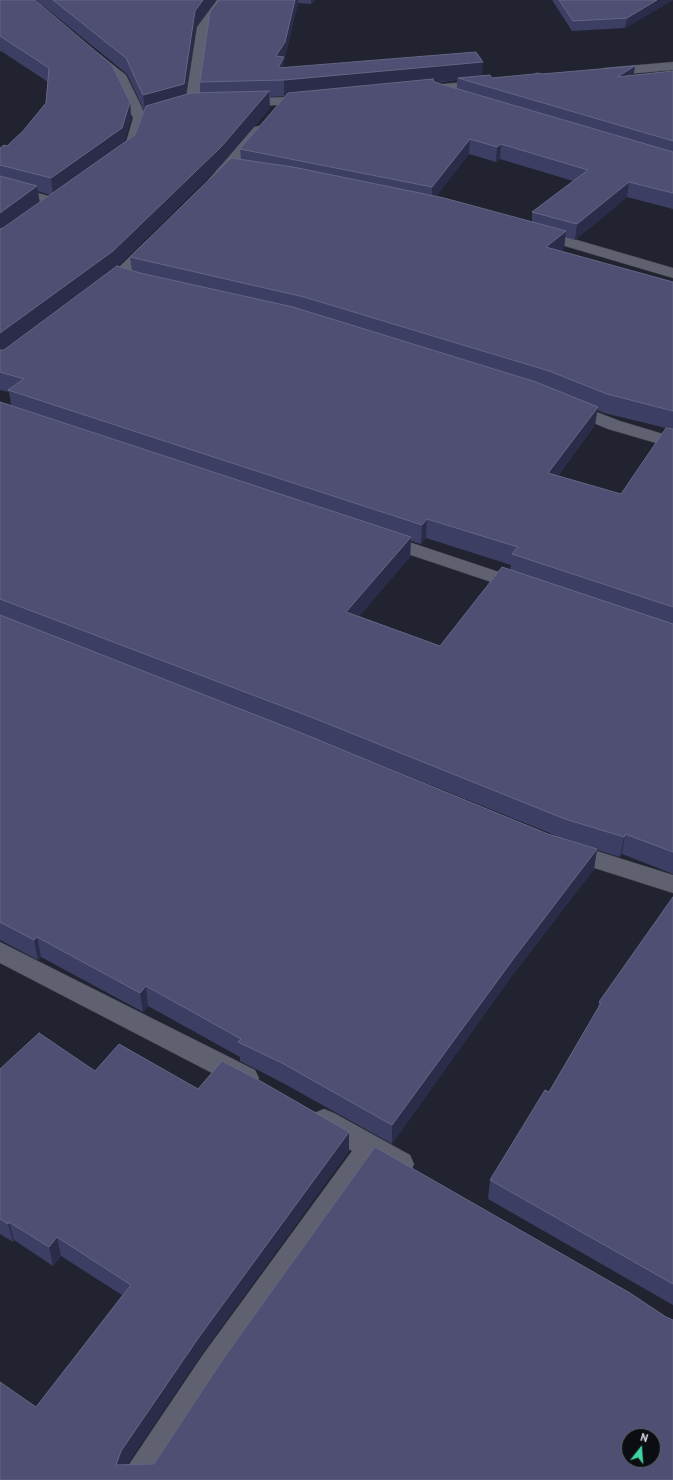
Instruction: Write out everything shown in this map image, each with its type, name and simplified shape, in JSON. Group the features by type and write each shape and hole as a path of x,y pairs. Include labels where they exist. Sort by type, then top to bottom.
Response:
{"street":[{"path":"192,104 203,27 223,0"},
{"path":"86,49 121,78 140,118 131,148 106,166"},
{"path":"594,73 673,66"},
{"path":"405,91 499,82"},
{"path":"428,89 466,100"},
{"path":"223,103 284,102 322,99"},
{"path":"205,190 235,169 272,115 284,102"},
{"path":"177,108 192,104 208,104"},
{"path":"140,118 155,114"},
{"path":"0,186 54,202"},
{"path":"42,211 67,193"},
{"path":"519,229 673,273"},
{"path":"90,297 122,273 161,235"},
{"path":"122,273 125,278 137,283"},
{"path":"556,401 614,424 673,443"},
{"path":"369,535 541,592"},
{"path":"547,843 673,884"},
{"path":"0,952 266,1088"},
{"path":"300,1108 418,1175"},
{"path":"137,1480 213,1366 370,1147"}],"building":[{"path":"0,0 35,0 112,65 130,102 122,128 51,178 0,165 0,148 4,145 7,146 23,131 46,103 49,68 0,36"},
{"path":"53,0 203,0 195,11 184,84 143,95 126,58"},
{"path":"219,0 295,0 285,42 276,56 284,57 278,68 476,52 483,62 284,80 200,82 210,12"},
{"path":"559,0 657,0 627,18 573,21"},
{"path":"635,66 617,77 673,71 673,141 458,78 490,75 492,78 537,73 542,74"},
{"path":"433,79 434,82 673,152 673,193 629,182 577,224 532,212 588,170 501,144 497,147 470,139 432,187 240,149 288,93"},
{"path":"269,91 221,147 113,251 0,333 0,229 135,135 146,106 191,93"},
{"path":"231,158 293,167 444,198 566,231 546,247 673,282 673,411 607,394 549,371 304,297 130,257"},
{"path":"0,176 37,186 0,213"},
{"path":"117,266 140,273 293,307 536,382 598,407 548,473 621,494 666,428 673,429 673,607 512,554 518,547 427,519 422,525 8,390 24,379 0,372 0,350 4,350"},
{"path":"0,402 411,537 346,612 440,646 502,567 673,624 673,852 625,834 624,837 565,819 316,719 0,599"},
{"path":"0,615 299,732 548,834 597,849 514,958 392,1125 282,1063 238,1042 241,1039 146,986 140,993 37,937 34,940 0,922"},
{"path":"673,897 673,1284 490,1180 545,1090 549,1092 601,1003 599,1002"},
{"path":"39,1033 95,1071 119,1044 198,1089 222,1061 349,1132 199,1337 121,1451 116,1465 154,1464 223,1359 375,1147 630,1293 673,1320 673,1480 0,1480 0,1382 36,1407 131,1285 57,1237 49,1247 9,1222 8,1224 0,1219 0,1069"}]}
